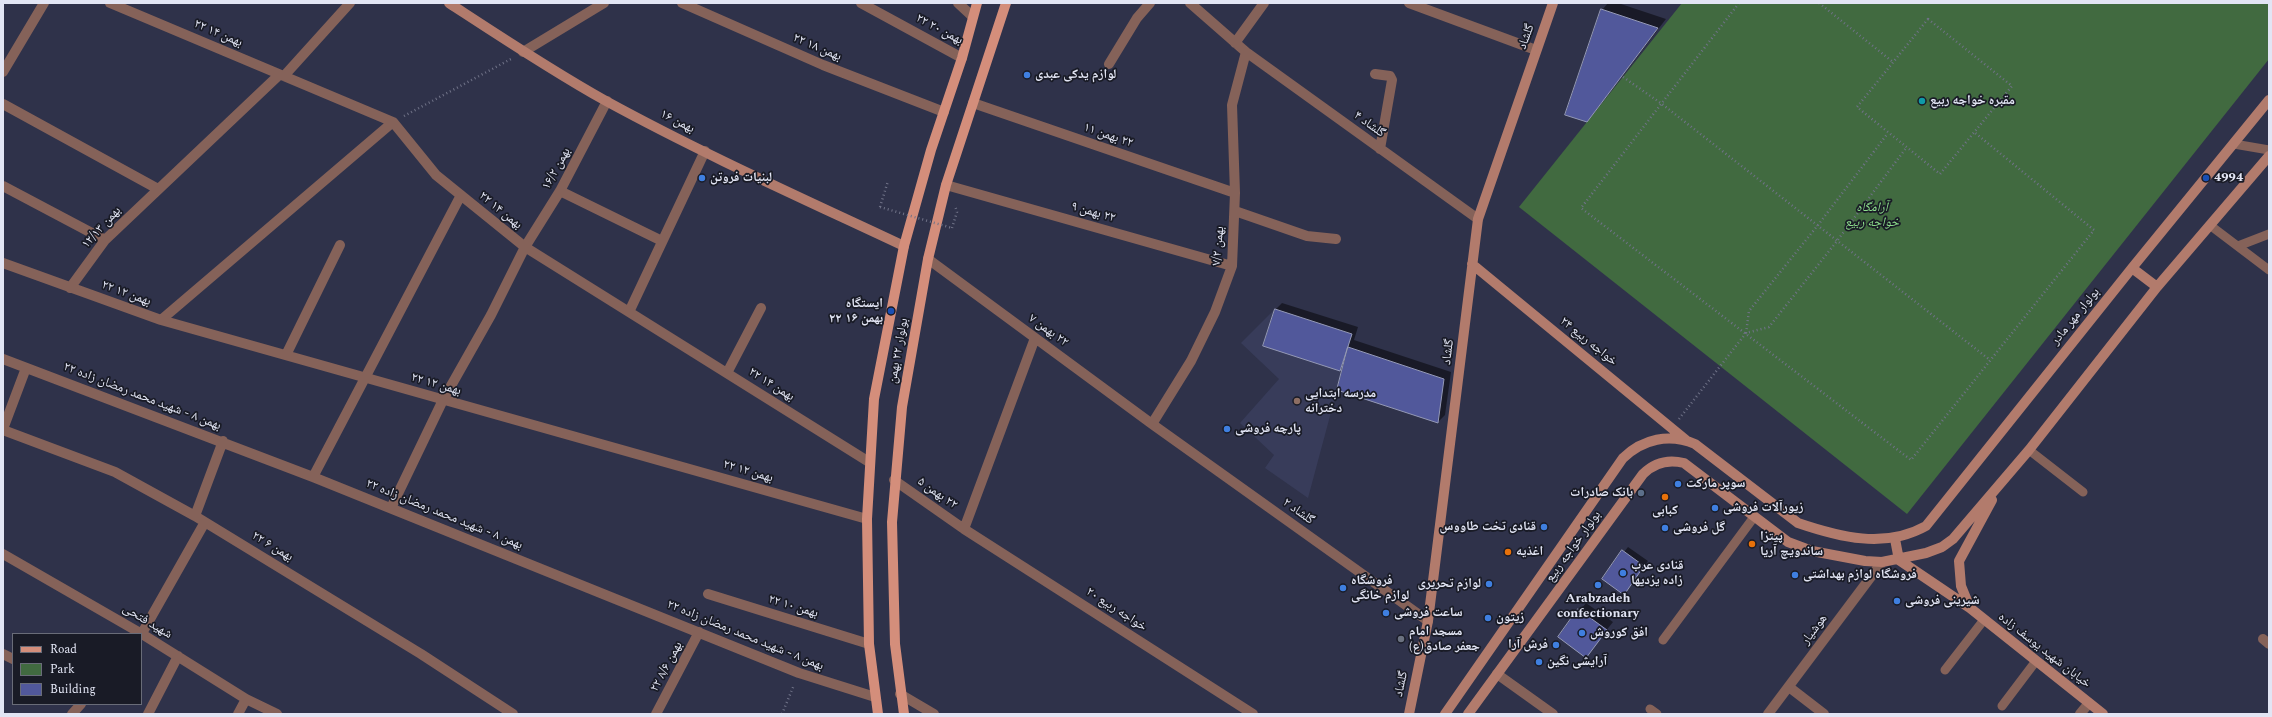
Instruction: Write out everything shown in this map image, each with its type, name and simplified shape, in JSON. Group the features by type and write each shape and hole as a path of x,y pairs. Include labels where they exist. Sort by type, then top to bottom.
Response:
{"main road":[{"name":"بولوار ۲۲ بهمن","path":"878,714 869,644 867,519 869,462 874,399 904,246 944,112 962,58 972,16 977,3"},
{"name":"بولوار ۲۲ بهمن","path":"904,714 900,694 895,644 893,560 894,480 902,407 928,259 946,185 1006,3"}],"street":[{"path":"3,72 44,3"},
{"name":"۲۲ بهمن ۱۴","path":"110,3 393,122 436,176 525,247 869,462"},
{"name":"بهمن ۱۲/۱۳","path":"70,288 105,240 158,189 282,76 350,3"},
{"name":"بهمن ۱۶","path":"449,3 523,52 607,101 705,151 904,246"},
{"path":"523,52 604,3"},
{"name":"۲۲ بهمن ۱۸","path":"682,3 823,65 944,112"},
{"name":"۲۲ بهمن ۲۰","path":"861,3 962,58"},
{"path":"958,3 972,16"},
{"path":"1109,64 1137,18 1150,3"},
{"name":"گلشاد ۴","path":"1190,3 1246,52 1478,219"},
{"path":"1235,43 1264,3"},
{"path":"1409,3 1536,50"},
{"name":"گلشاد","path":"1409,714 1428,621 1478,219 1553,3"},
{"name":"بهمن ۷/۲","path":"1152,424 1191,361 1215,312 1232,266 1235,193 1232,105 1246,52"},
{"path":"1375,74 1390,76 1392,80 1380,149"},
{"name":"بولوار مهر مادر","path":"1895,539 1926,526 2132,268 2269,100"},
{"name":"بهمن ۱۶/۲","path":"391,508 444,400 492,315 525,247 560,191 607,101"},
{"name":"٢٢ بهمن ١١","path":"973,103 1235,193"},
{"path":"3,104 158,189"},
{"path":"161,320 393,122"},
{"path":"629,312 705,151"},
{"path":"1899,560 1942,547 1953,539 2029,450 2157,287 2211,226 2269,156"},
{"name":"٢٢ بهمن ۹","path":"946,185 1232,266"},
{"path":"3,186 105,240"},
{"path":"560,191 662,241"},
{"path":"313,477 461,195"},
{"path":"1235,211 1308,236 1336,239"},
{"path":"286,355 340,245"},
{"name":"٢٢ بهمن ٧","path":"928,259 1152,424"},
{"name":"۲۲ بهمن ۱۲","path":"3,263 161,320 867,519"},
{"name":"خواجه ربیع ۲۴","path":"1472,264 1686,440"},
{"path":"2132,268 2157,287"},
{"path":"727,373 761,308"},
{"path":"964,529 1035,338"},
{"name":"۲۲ بهمن ۸ - شهید محمد رمضان زاده","path":"3,359 313,477 799,673 875,698"},
{"path":"3,429 26,368"},
{"name":"گلشاد ۲","path":"1152,424 1428,621"},
{"name":"۲۲ بهمن ۶","path":"3,429 115,472 195,516 421,654 513,714"},
{"name":"بولوار خواجه ربیع","path":"1445,714 1623,458 1631,451 1649,441 1668,438 1686,440 1695,444 1798,523 1818,530 1867,539 1895,539"},
{"path":"195,516 223,442"},
{"name":"بولوار خواجه ربیع","path":"1468,714 1642,474 1652,466 1665,462 1684,463 1788,542 1812,551 1865,561 1882,562 1899,560"},
{"path":"1970,608 1961,586 1959,561 2005,479"},
{"name":"٢٢ بهمن ۵","path":"894,480 964,529"},
{"path":"142,634 205,522"},
{"name":"خواجه ربیع ۲۰","path":"964,529 1253,714"},
{"path":"1895,539 1899,560 1970,608"},
{"name":"شهید فتحی","path":"3,554 140,633"},
{"name":"هوشیار","path":"1768,714 1882,562"},
{"name":"۲۲ بهمن ۱۰","path":"708,594 869,644"},
{"name":"خیابان شهید یوسف زاده","path":"1970,608 1983,621 2103,714"},
{"name":"۲۲ بهمن ۸/۶","path":"656,714 700,632"},
{"name":"شهید فتحی","path":"142,634 246,699 277,714"},
{"path":"3,654 12,658"},
{"path":"148,714 178,656"},
{"path":"1497,674 1552,714"},
{"path":"1789,687 1824,714"},
{"path":"900,694 934,714"},
{"path":"238,714 246,699"},
{"path":"2080,714 2089,703"},
{"path":"72,714 80,705"}],"lane":[{"path":"2234,144 2269,150"},
{"path":"2211,226 2269,270"},
{"path":"2238,246 2269,234"},
{"path":"2260,263 2269,260"},
{"path":"2029,450 2083,492"},
{"path":"1663,640 1754,517"},
{"path":"1945,670 1983,621"},
{"path":"2002,706 2036,661"}],"path":[{"path":"1739,3 1581,208 1910,460 2094,230 1974,132"},
{"path":"1819,3 1893,62"},
{"path":"1928,19 2012,86 1974,132 1940,174 1857,107 1928,19"},
{"path":"393,122 523,52"},
{"path":"1623,77 1662,104 1990,360"},
{"path":"1672,427 1746,333 1749,311 1818,225 1888,133"},
{"path":"1746,333 1769,327 1906,148"},
{"path":"888,181 880,206 952,228 957,212"},
{"path":"782,714 799,673"}],"shaded area":[{"name":"مدرسه ابتدایی دخترانه","path":"1275,309 1352,334 1308,498 1265,468 1274,455 1240,423 1279,379 1241,343"}],"green space":[{"name":"آرامگاه خواجه ربیع","path":"1682,3 2269,3 2269,59 1907,514 1519,207"}],"building":[{"path":"1601,9 1658,28 1587,122 1565,115"},
{"path":"1275,309 1352,334 1340,371 1263,346"},
{"path":"1348,347 1444,379 1438,423 1337,390"},
{"name":"قنادی عرب زاده یزدیها","path":"1622,550 1644,566 1624,595 1602,579"},
{"name":"افق کوروش","path":"1578,609 1607,630 1586,658 1558,637"}],"place":[{"name":"لوازم یدکی عبدی","path":"1027,75"},
{"name":"مقبره خواجه ربیع","path":"1922,101"},
{"name":"لبنیات فروتن","path":"702,178"},
{"name":"4994","path":"2206,178"},
{"name":"ایستگاه ۲۲ بهمن ۱۶","path":"891,311"},
{"name":"مدرسه ابتدایی دخترانه","path":"1297,401"},
{"name":"پارچه فروشی","path":"1227,429"},
{"name":"سوپر مارکت","path":"1678,484"},
{"name":"بانک صادرات","path":"1641,493"},
{"name":"کبابی","path":"1665,497"},
{"name":"زیورآلات فروشی","path":"1715,508"},
{"name":"قنادی تخت طاووس","path":"1544,527"},
{"name":"گل فروشی","path":"1665,528"},
{"name":"پیتزا ساندویچ آریا","path":"1752,544"},
{"name":"اغذیه","path":"1508,552"},
{"name":"قنادی عرب زاده یزدیها","path":"1623,573"},
{"name":"فروشگاه لوازم بهداشتی","path":"1795,575"},
{"name":"لوازم تحریری","path":"1489,584"},
{"name":"Arabzadeh confectionary","path":"1598,585"},
{"name":"فروشگاه لوازم خانگی","path":"1343,588"},
{"name":"شیرینی فروشی","path":"1897,601"},
{"name":"ساعت فروشی","path":"1386,613"},
{"name":"زیتون","path":"1488,618"},
{"name":"افق کوروش","path":"1582,633"},
{"name":"مسجد امام جعفر صادق(ع)","path":"1401,639"},
{"name":"فرش آرا","path":"1556,645"},
{"name":"آرایشی نگین","path":"1539,662"}]}
